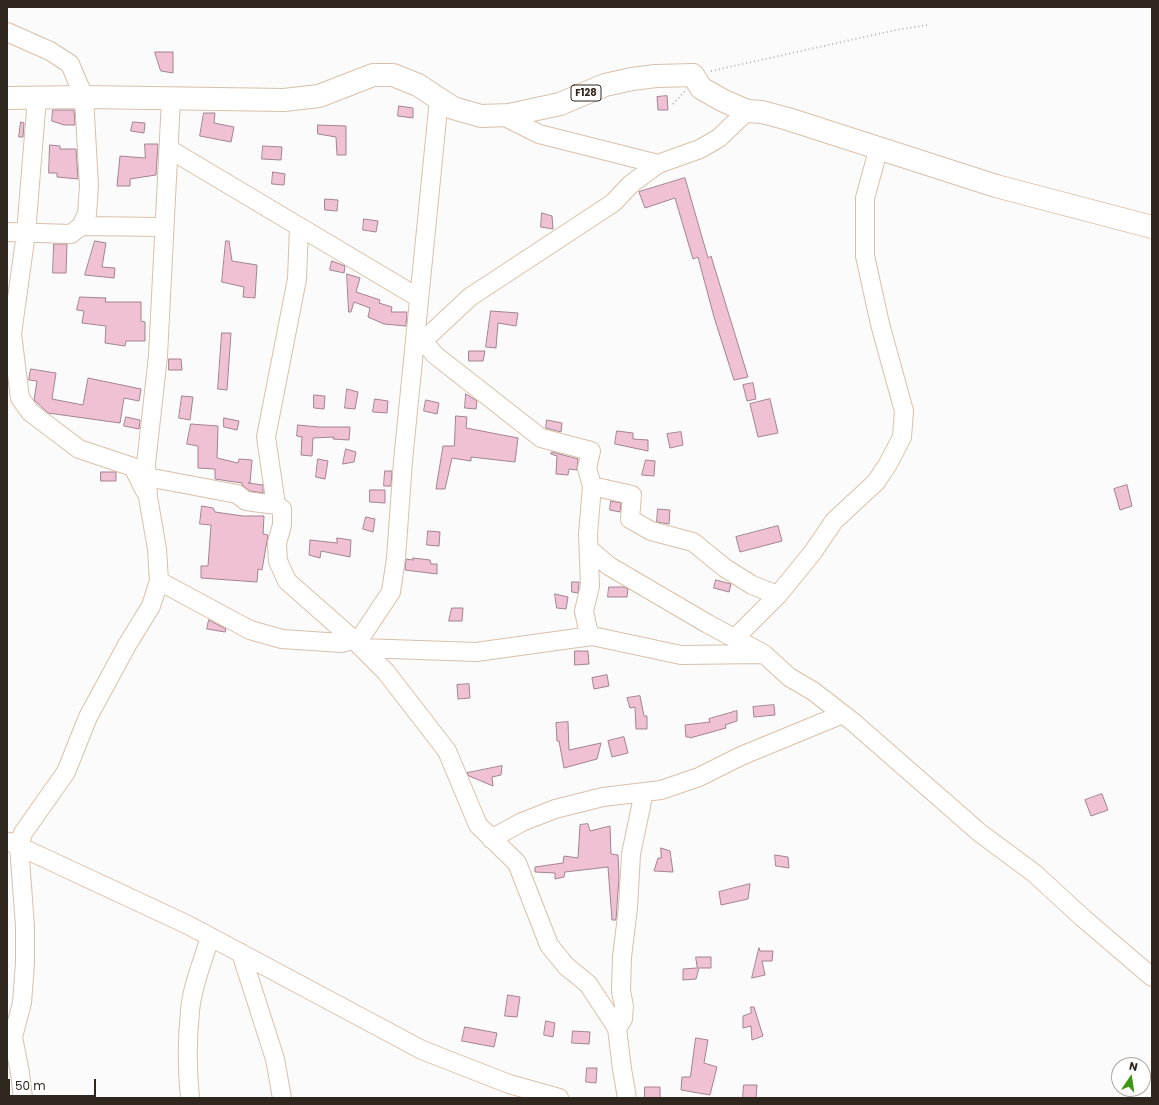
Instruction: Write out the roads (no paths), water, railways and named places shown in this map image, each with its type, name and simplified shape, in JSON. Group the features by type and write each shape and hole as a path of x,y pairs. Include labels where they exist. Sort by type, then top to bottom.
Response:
{"main road":[{"name":"F128","path":"7,98 84,97 284,100 319,96 373,75 393,75 418,85 453,108 481,116 501,115 560,104 605,85 632,79 656,76 693,75 701,88 722,100 747,111"},
{"path":"747,111 762,112 788,119 879,147 996,186 1152,227"}],"street":[{"path":"7,32 50,51 70,64 84,97 89,186 87,214 81,226 71,234 7,232"},
{"path":"37,98 26,233 10,332 20,398 30,412 79,449 133,466 148,497"},
{"path":"13,844 23,833 66,772 88,717 127,645 151,606 159,581 157,549 148,497 146,464 158,356 171,99"},
{"path":"358,644 361,637 391,592 396,558 420,336 419,298 438,99"},
{"path":"420,336 470,297 613,203 631,184 658,164 700,149 719,138 747,111"},
{"path":"501,115 539,134 658,164"},
{"path":"735,638 778,595 814,552 834,521 876,482 888,464 902,437 904,411 880,324 865,256 865,198 879,147"},
{"path":"169,149 419,298"},
{"path":"81,226 164,227"},
{"path":"276,505 266,436 297,279 299,227"},
{"path":"420,336 435,355 541,438 591,451 587,468 592,486 588,534 590,550 590,586 584,611 588,630 592,636"},
{"path":"147,477 237,494 246,501 276,505 282,509 282,525 278,543 278,561 286,581 358,644 386,672 447,751 478,825 517,863 549,945 566,966 588,984 617,1028 626,1097"},
{"path":"592,486 632,495 630,519 651,531 693,542 725,568 752,585 778,595"},
{"path":"590,550 610,566 764,654 789,677 813,691 843,714 980,833 1034,873 1083,918 1152,977"},
{"path":"159,581 250,630 282,639 476,652 592,636 680,655 764,654"},
{"path":"491,839 522,822 555,809 603,797 661,790 700,777 740,756 843,714"},
{"path":"617,1028 623,1019 624,1006 621,991 622,957 628,908 631,854 644,792"},
{"path":"13,844 210,936 422,1050 509,1084 559,1098"},
{"path":"13,844 25,926 25,963 22,1003 13,1037 20,1073 22,1098"},
{"path":"190,1098 188,1059 190,1010 210,936"},
{"path":"241,953 275,1058 282,1098"}]}
